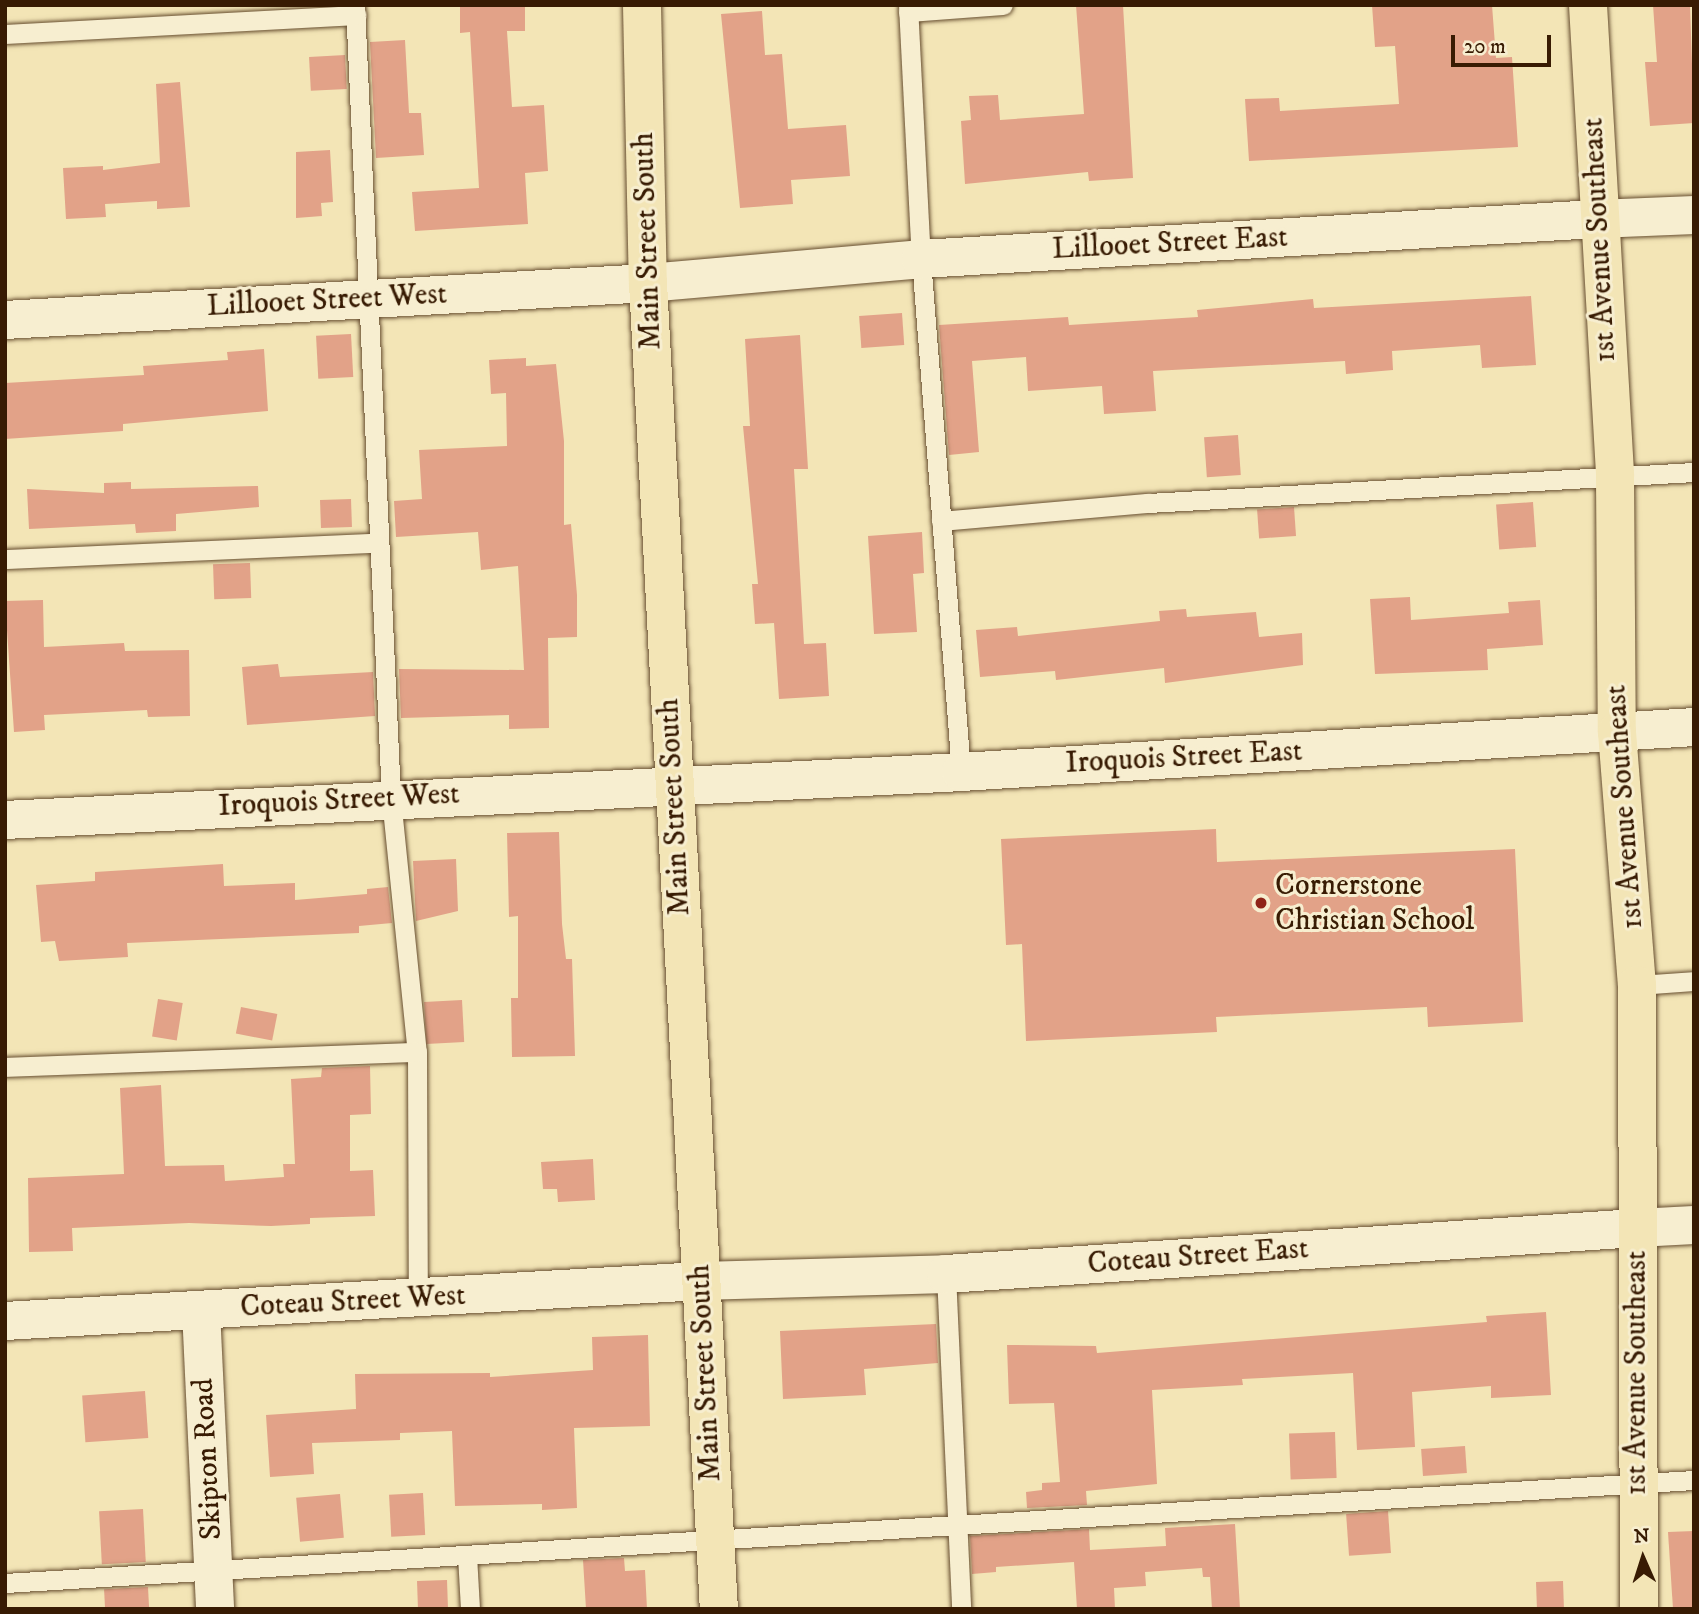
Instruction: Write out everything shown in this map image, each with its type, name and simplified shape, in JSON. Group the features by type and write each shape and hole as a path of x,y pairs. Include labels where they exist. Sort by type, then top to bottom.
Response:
{"main road":[{"name":"Main Street South","path":"642,5 648,283 719,1609"},
{"name":"1st Avenue Southeast","path":"1588,5 1597,219 1615,476 1618,732 1637,985 1639,1609"}],"street":[{"name":"Lillooet Street East","path":"648,283 921,259 1694,215"},
{"name":"Lillooet Street West","path":"5,320 648,283"},
{"name":"Iroquois Street East","path":"674,783 961,772 1694,727"},
{"name":"Iroquois Street West","path":"5,820 674,783"},
{"name":"Coteau Street East","path":"701,1281 946,1274 1694,1225"},
{"name":"Coteau Street West","path":"5,1321 418,1300 701,1281"},
{"name":"Skipton Road","path":"201,1310 214,1591"}],"lane":[{"path":"961,772 921,259 908,9 1003,5"},
{"path":"5,34 356,10 366,299 391,799 417,1052 418,1300"},
{"path":"941,521 1148,503 1694,472"},
{"path":"5,559 377,542"},
{"path":"1637,985 1694,981"},
{"path":"5,1067 417,1052"},
{"path":"946,1274 961,1609"},
{"path":"5,1583 214,1591 467,1555 1694,1480"},
{"path":"467,1555 470,1609"}],"building":[{"path":"460,5 525,5 525,31 507,31 512,107 544,105 548,171 525,173 528,224 415,231 412,192 479,188 470,32 460,33"},
{"path":"1076,5 1123,5 1133,178 1089,181 1088,172 965,184 961,121 971,120 969,96 998,95 1000,120 1084,114"},
{"path":"1372,5 1492,5 1496,58 1512,57 1518,147 1249,161 1245,99 1279,98 1280,111 1399,104 1395,46 1375,47"},
{"path":"1653,5 1690,5 1694,123 1650,126 1645,62 1657,62"},
{"path":"762,11 765,55 782,54 788,129 846,125 850,176 791,180 793,204 740,208 721,14"},
{"path":"405,40 409,113 421,113 424,155 376,158 370,42"},
{"path":"345,55 347,89 311,91 309,57"},
{"path":"180,82 190,207 157,209 157,201 105,204 106,217 66,219 63,168 103,166 103,170 160,163 156,84"},
{"path":"330,150 333,202 321,203 322,216 296,218 296,152"},
{"path":"1531,296 1536,365 1482,368 1480,345 1392,351 1393,370 1346,374 1345,361 1153,371 1156,411 1104,414 1102,386 1028,391 1026,357 972,361 979,452 949,455 939,325 1068,317 1069,325 1198,317 1197,310 1313,299 1314,308"},
{"path":"902,313 904,345 861,348 859,316"},
{"path":"351,334 353,377 318,379 316,336"},
{"path":"800,335 808,469 794,469 804,644 826,643 829,696 779,699 774,623 755,624 752,584 758,584 743,426 750,426 745,339"},
{"path":"264,349 268,411 123,424 123,431 5,439 5,383 144,375 143,366 228,360 227,352"},
{"path":"526,358 526,366 556,364 564,441 564,525 571,524 577,595 577,637 548,638 549,728 509,729 509,715 401,718 399,669 524,670 518,566 481,570 478,532 396,537 394,501 422,499 419,450 507,446 506,393 491,394 489,360"},
{"path":"1238,435 1241,475 1207,477 1204,437"},
{"path":"131,482 131,489 258,486 259,507 176,514 176,531 136,533 135,524 29,529 27,489 104,493 104,483"},
{"path":"351,499 352,527 321,528 320,500"},
{"path":"1533,502 1536,547 1499,549 1496,505"},
{"path":"1294,507 1296,536 1259,539 1257,510"},
{"path":"922,532 924,573 913,574 917,632 874,634 868,536"},
{"path":"250,563 251,598 214,599 213,564"},
{"path":"1410,597 1411,620 1509,613 1508,602 1540,600 1543,645 1487,649 1488,670 1375,674 1370,599"},
{"path":"43,600 44,647 124,643 125,651 189,650 190,716 148,717 147,710 44,715 45,730 14,732 5,601"},
{"path":"1186,609 1187,617 1256,612 1259,637 1302,633 1303,665 1165,683 1164,668 1056,680 1055,671 980,677 976,630 1017,627 1018,636 1160,621 1159,611"},
{"path":"278,664 280,677 373,672 375,716 247,725 242,667"},
{"name":"Cornerstone Christian School","path":"1216,829 1217,862 1515,849 1523,1022 1428,1027 1427,1007 1216,1017 1217,1032 1026,1041 1022,944 1006,945 1001,839"},
{"path":"559,832 562,924 566,959 572,959 575,1056 512,1057 511,998 518,998 518,916 509,917 507,833"},
{"path":"456,859 458,911 416,921 413,861"},
{"path":"223,864 224,886 295,883 295,900 367,894 367,889 388,887 392,923 359,926 359,933 127,943 128,957 59,961 55,941 41,942 36,885 95,881 95,872"},
{"path":"158,999 183,1003 177,1040 152,1037"},
{"path":"462,1000 464,1042 426,1044 424,1002"},
{"path":"241,1007 277,1014 272,1041 236,1034"},
{"path":"370,1066 371,1114 350,1115 350,1171 373,1170 375,1216 310,1218 310,1224 271,1226 189,1223 72,1228 73,1251 29,1252 28,1178 124,1174 120,1088 161,1085 165,1166 224,1165 225,1181 284,1177 283,1164 295,1164 291,1079 321,1077 322,1068"},
{"path":"593,1159 595,1200 558,1202 557,1189 543,1189 541,1162"},
{"path":"1546,1312 1551,1395 1491,1398 1491,1386 1412,1392 1415,1447 1357,1450 1353,1373 1242,1379 1243,1385 1152,1390 1157,1484 1086,1491 1087,1505 1027,1508 1026,1492 1042,1490 1042,1483 1060,1482 1054,1403 1009,1404 1007,1345 1096,1346 1097,1353 1487,1322 1486,1316"},
{"path":"936,1324 938,1363 864,1369 866,1395 783,1399 780,1331"},
{"path":"648,1335 650,1426 574,1428 577,1508 542,1510 542,1504 455,1506 452,1431 400,1433 400,1440 312,1443 314,1474 270,1477 266,1415 356,1409 355,1374 490,1373 490,1377 593,1370 592,1337"},
{"path":"145,1391 148,1438 85,1442 82,1395"},
{"path":"1335,1432 1337,1478 1291,1480 1289,1434"},
{"path":"1465,1446 1467,1473 1423,1476 1421,1449"},
{"path":"423,1493 425,1535 391,1537 389,1495"},
{"path":"340,1494 344,1538 300,1542 296,1498"},
{"path":"143,1509 146,1562 102,1564 99,1511"},
{"path":"1388,1511 1391,1553 1349,1556 1346,1514"},
{"path":"1235,1524 1240,1609 1212,1609 1210,1577 1203,1577 1202,1568 1145,1572 1146,1586 1114,1588 1115,1609 1077,1609 1074,1562 996,1567 996,1572 972,1574 970,1536 1089,1529 1090,1550 1166,1546 1165,1528"},
{"path":"1694,1531 1694,1609 1673,1609 1668,1532"},
{"path":"624,1558 625,1571 645,1570 647,1609 586,1609 583,1560"},
{"path":"447,1580 448,1609 418,1609 417,1581"},
{"path":"1563,1581 1564,1609 1537,1609 1536,1582"},
{"path":"148,1587 149,1609 105,1609 104,1589"}],"place":[{"name":"Cornerstone Christian School","path":"1261,903"}]}
